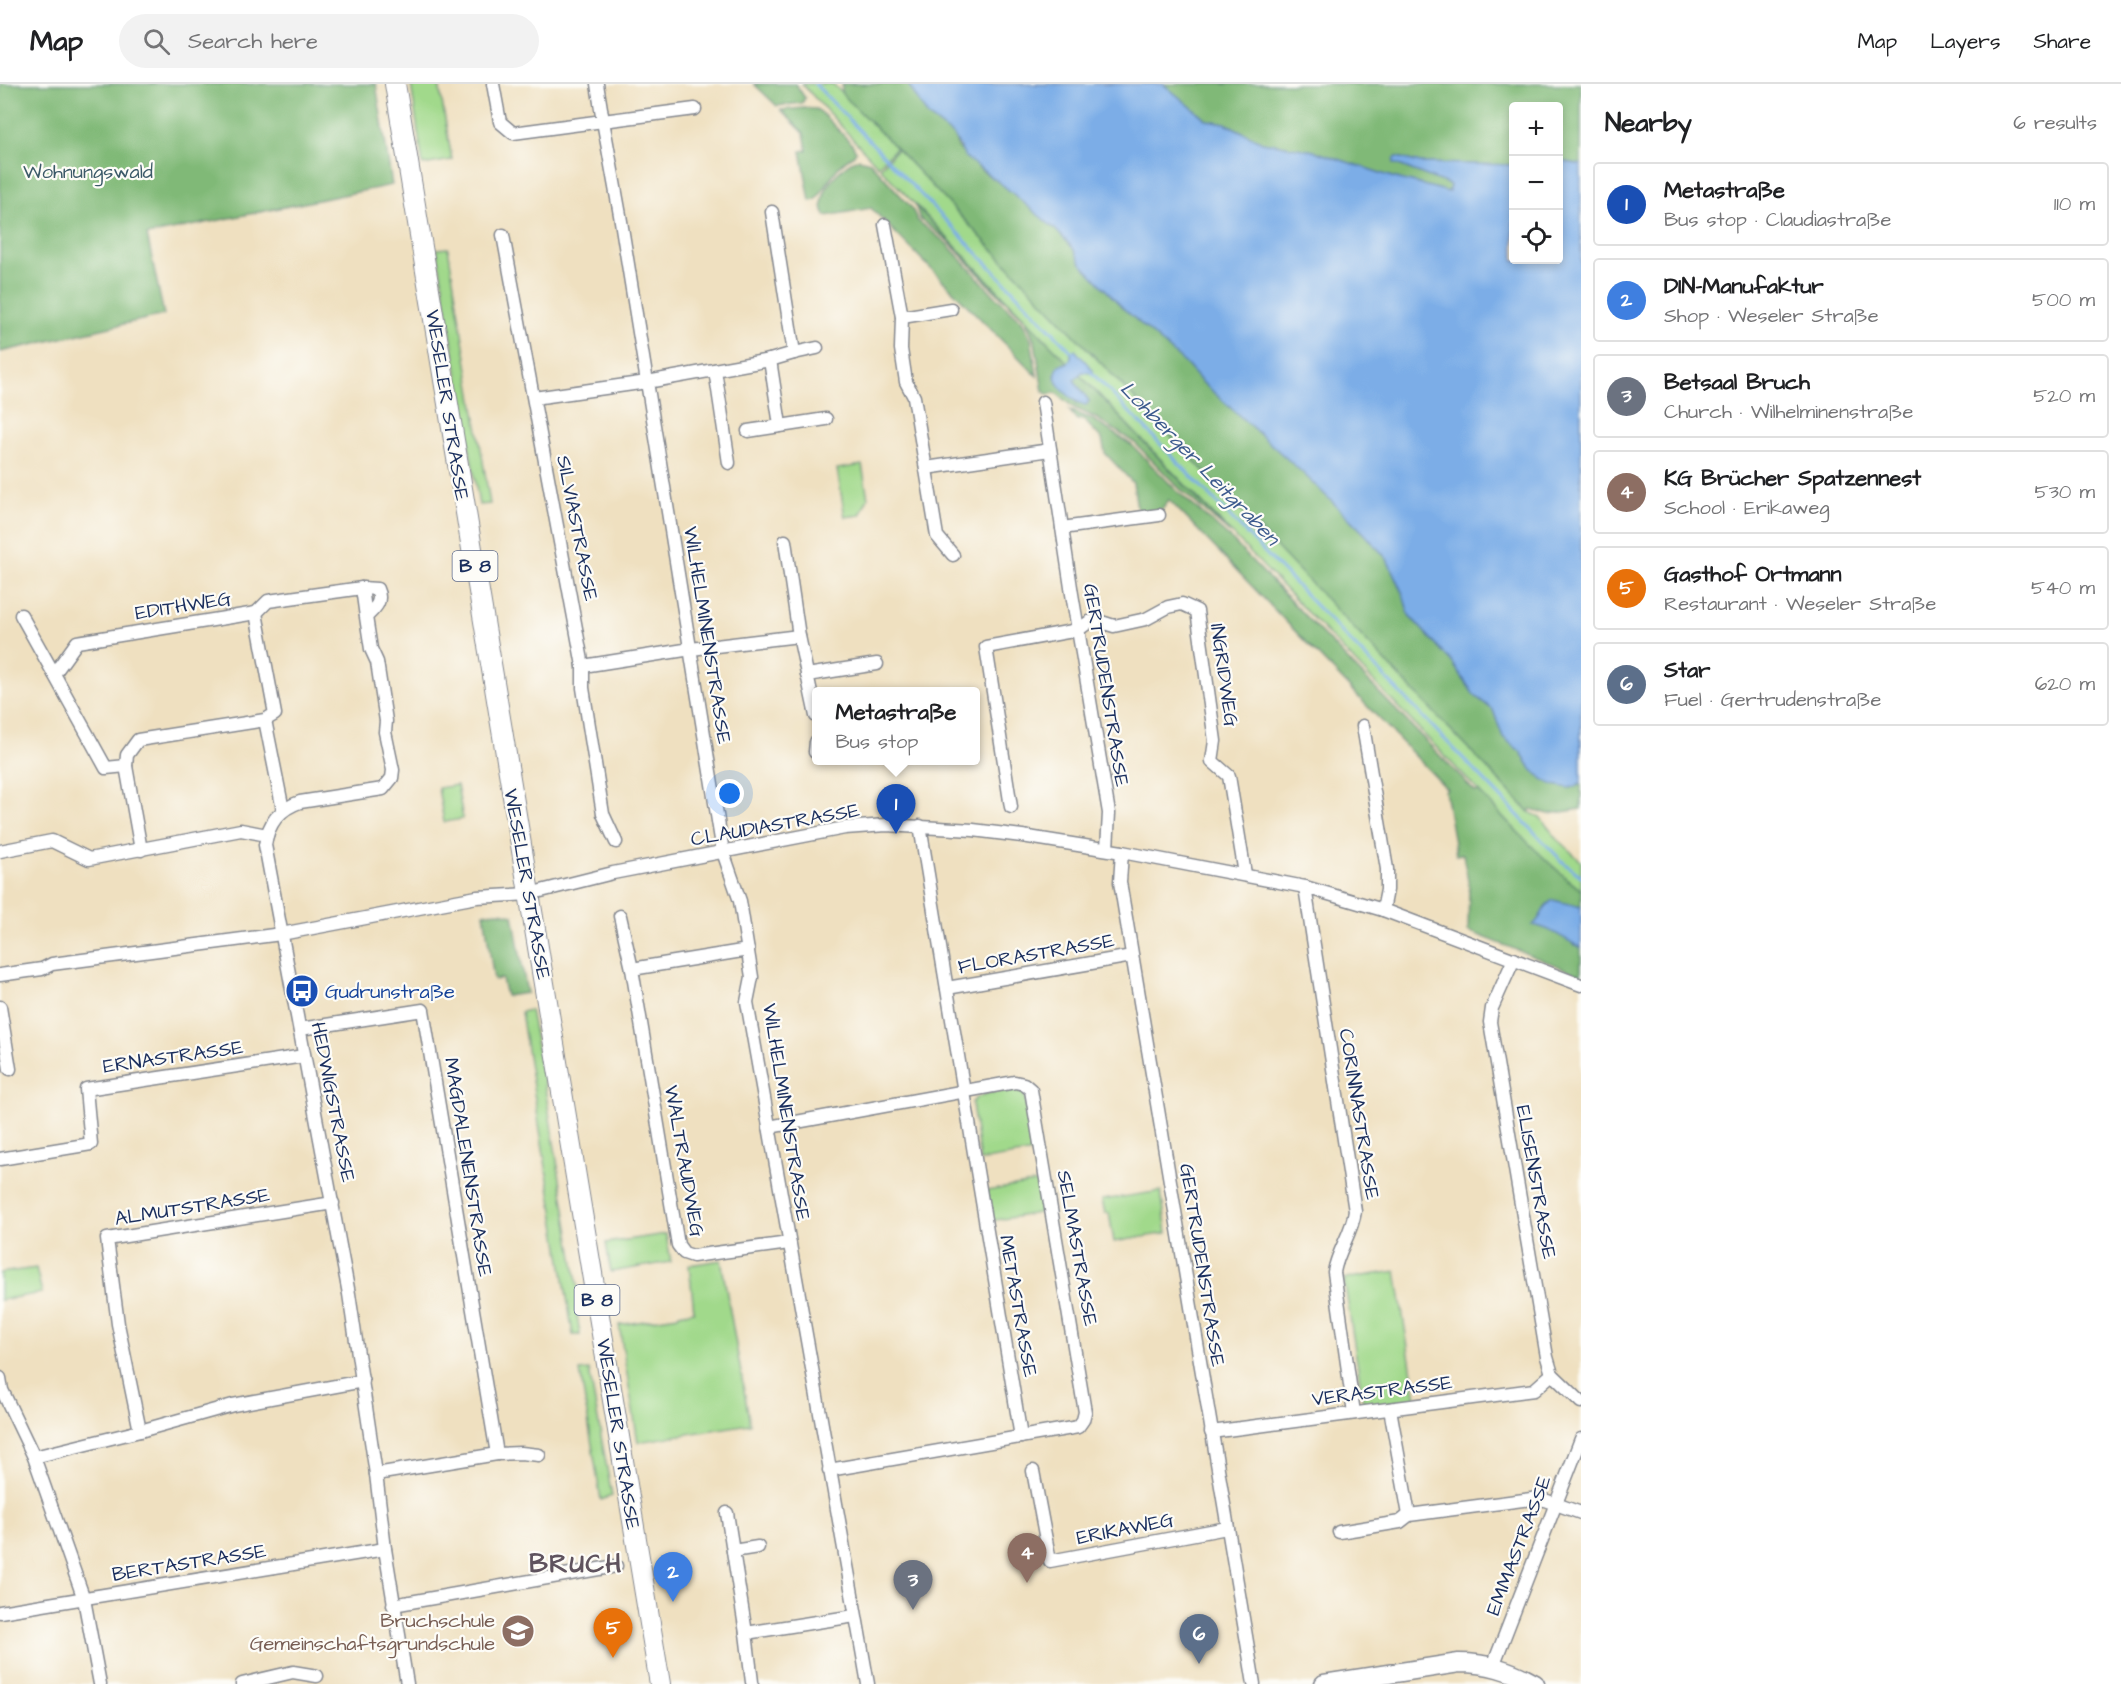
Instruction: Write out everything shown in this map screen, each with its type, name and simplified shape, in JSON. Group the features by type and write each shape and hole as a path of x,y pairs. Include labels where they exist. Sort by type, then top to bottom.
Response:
{"main road":[{"name":"WESELER STRASSE","path":"395,84 660,1684"},
{"path":"1324,1684 1459,1663 1493,1666 1520,1675 1535,1684"}],"street":[{"path":"493,84 500,122 513,133 695,109"},
{"name":"WILHELMINENSTRASSE","path":"597,84 723,852 740,901 752,977 747,1002 868,1684"},
{"path":"772,212 794,353"},
{"path":"885,225 902,317 901,349 906,382 914,397 937,536 953,555"},
{"name":"SILVIASTRASSE","path":"503,235 583,666 583,688 603,814 616,842"},
{"path":"902,317 951,309"},
{"path":"534,398 715,370 770,360 817,348"},
{"path":"770,360 780,425"},
{"path":"715,370 729,463"},
{"name":"GERTRUDENSTRASSE","path":"1043,402 1109,813 1107,849"},
{"path":"748,431 826,419"},
{"path":"926,468 1050,450"},
{"path":"1062,528 1159,515"},
{"path":"785,541 799,636 812,698"},
{"path":"0,851 52,842 89,859 241,830 267,835 271,824 283,810 300,801 383,789 392,778 393,770 385,732 386,721 376,662 371,649 366,617 380,602 377,589 362,588 268,601 256,612"},
{"name":"INGRIDWEG","path":"1078,630 1089,622 1098,621 1114,626 1146,620 1168,607 1182,604 1197,611 1215,741 1212,761 1229,776 1245,874"},
{"name":"EDITHWEG","path":"54,674 77,642 256,612 275,714 266,720 283,810"},
{"path":"21,615 106,768 126,766"},
{"path":"1011,807 986,647 1078,630"},
{"path":"583,666 691,649 799,636"},
{"path":"807,675 878,664"},
{"path":"141,850 126,766 127,755 138,741 266,720"},
{"path":"1363,726 1387,869 1388,890 1383,910"},
{"name":"CLAUDIASTRASSE","path":"529,894 613,873 845,828 886,825 973,830 1107,849 1305,887 1383,910 1581,985"},
{"name":"METASTRASSE","path":"920,826 1021,1437"},
{"name":"HEDWIGSTRASSE","path":"267,835 265,845 333,1203 363,1381 385,1550 407,1684"},
{"name":"GERTRUDENSTRASSE","path":"1122,852 1120,882 1254,1684"},
{"name":"CORINNASTRASSE","path":"1305,887 1355,1211 1353,1226 1337,1254 1334,1272 1354,1413"},
{"path":"0,975 42,969 52,964 281,934 477,897 529,894"},
{"name":"WALTRAUDWEG","path":"620,916 632,969 678,1245 684,1253 693,1256 789,1243"},
{"path":"632,969 748,950"},
{"name":"FLORASTRASSE","path":"947,988 1132,956"},
{"name":"ELISENSTRASSE","path":"1514,959 1492,1008 1490,1022 1547,1358 1552,1374"},
{"path":"0,1006 10,1069"},
{"name":"MAGDALENENSTRASSE","path":"300,1029 423,1010 497,1454"},
{"name":"ERNASTRASSE","path":"0,1159 91,1143 86,1089 304,1056"},
{"name":"SELMASTRASSE","path":"769,1127 1015,1082 1031,1089 1085,1412 1083,1420 1078,1427 830,1470"},
{"name":"ALMUTSTRASSE","path":"140,1431 118,1324 107,1239 333,1203"},
{"path":"1552,1374 1581,1402"},
{"name":"VERASTRASSE","path":"1211,1432 1534,1390 1552,1374"},
{"path":"34,1457 233,1405 363,1381"},
{"path":"1,1386 34,1457 84,1599 100,1684"},
{"path":"1390,1409 1409,1515"},
{"name":"EMMASTRASSE","path":"1493,1666 1581,1439"},
{"path":"376,1473 497,1454 539,1455"},
{"name":"ERIKAWEG","path":"1033,1471 1050,1562 1227,1528"},
{"path":"1339,1532 1400,1522 1409,1515 1539,1498 1581,1513"},
{"path":"727,1513 752,1682"},
{"path":"733,1551 758,1547"},
{"name":"BERTASTRASSE","path":"0,1612 385,1550"},
{"path":"393,1605 616,1566"},
{"path":"746,1633 855,1616"},
{"path":"242,1684 293,1671 317,1676"}],"green space":[{"name":"Wohnungswald","path":"0,84 376,84 392,185 147,235 164,315 0,352"},
{"path":"411,84 439,84 452,160 423,165"},
{"path":"754,84 796,84 805,98 802,103 777,106"},
{"path":"802,84 833,84 896,148 878,166"},
{"path":"842,84 908,84 928,116 954,136 958,148 982,171 1004,186 1055,229 1073,248 1081,263 1123,308 1304,474 1364,533 1387,559 1403,594 1409,615 1452,662 1474,695 1493,710 1503,737 1521,752 1530,767 1570,788 1581,784 1581,809 1549,814 1531,809 1529,812 842,94"},
{"path":"1163,84 1581,84 1581,165 1563,162 1563,102 1509,102 1509,165 1420,163 1397,157 1394,163 1451,185 1449,192 1392,177 1314,151 1262,142 1225,123 1207,120"},
{"path":"804,108 821,112 856,151 837,169 816,200 810,201 801,151 807,150 804,133 781,110"},
{"path":"897,149 1529,812 1540,817 1559,841 1581,861 1581,890 1532,847 1079,374 1093,373 1071,354 1068,363 880,168"},
{"path":"859,159 870,162 911,207 918,221 946,243 997,298 1022,321 1031,339 1037,376 871,208 826,216 823,200 830,183 844,167"},
{"path":"915,205 1068,363 1063,364 1055,375 1056,381 1077,403 1089,401 1074,380 1079,374 1231,534 1181,490 1135,443 1096,418 1073,407 1056,393 1047,394 1043,391 1035,342 1025,319 948,241 920,219"},
{"path":"448,248 490,504 479,505 437,249"},
{"path":"1069,410 1092,419 1132,445 1179,493 1229,537 1475,792 1479,792 1541,855 1581,890 1581,907 1553,901 1546,905 1538,926 1554,932 1581,948 1581,975 1468,931 1469,886 1463,854 1456,855 1445,791 1447,789 1169,500 1161,511 1138,514 1133,483 1105,453 1102,439 1083,419 1077,420"},
{"path":"862,465 868,498 860,515 845,517 837,469"},
{"path":"457,785 463,819 444,822 438,788"},
{"path":"501,912 513,915 527,993 506,996 502,979 494,980 484,913"},
{"path":"530,1010 581,1306 576,1308 580,1335 573,1335 521,1012"},
{"path":"1015,1090 1022,1092 1025,1097 1034,1152 980,1161 972,1103 985,1094"},
{"path":"1039,1182 1044,1212 991,1221 986,1191"},
{"path":"1161,1191 1167,1233 1114,1242 1109,1213 1105,1213 1102,1200"},
{"path":"666,1234 671,1262 611,1272 606,1243"},
{"path":"721,1260 750,1424 638,1442 619,1325 678,1316 694,1311 689,1265"},
{"path":"36,1268 42,1293 0,1300 0,1273"},
{"path":"1396,1271 1416,1399 1364,1407 1344,1279"},
{"path":"589,1370 612,1496 601,1500 580,1371"}],"water":[{"path":"908,84 1163,84 1207,120 1225,123 1262,142 1314,151 1392,177 1449,192 1450,185 1394,163 1394,159 1397,157 1420,163 1509,165 1509,264 1563,264 1563,162 1581,165 1581,784 1570,788 1553,785 1542,779 1530,767 1521,752 1503,737 1493,710 1474,695 1452,662 1409,615 1403,594 1387,559 1364,533 1304,474 1123,308 1081,263 1073,248 1055,229 965,157 954,136 928,116"},
{"path":"1075,350 1093,370 1093,373 1082,372 1074,380 1089,401 1086,405 1069,396 1055,378 1059,365 1068,363 1071,351"},
{"path":"1553,900 1581,907 1581,948 1551,931 1533,925"}],"waterway":[{"name":"Lohberger Leitgraben","path":"815,84 1072,352"},
{"name":"Lohberger Leitgraben","path":"1091,372 1563,862 1581,876"}],"place":[{"name":"Metastraße","path":"896,834"},
{"name":"Gudrunstraße","path":"302,991"},
{"name":"KG Brücher Spatzennest","path":"1027,1583"},
{"name":"DIN-Manufaktur","path":"673,1602"},
{"name":"Betsaal Bruch","path":"913,1610"},
{"name":"Bruchschule Gemeinschaftsgrundschule","path":"518,1631"},
{"name":"Gasthof Ortmann","path":"613,1658"},
{"name":"Star","path":"1199,1664"}],"district":[{"name":"BRUCH","path":"576,1563"}]}
